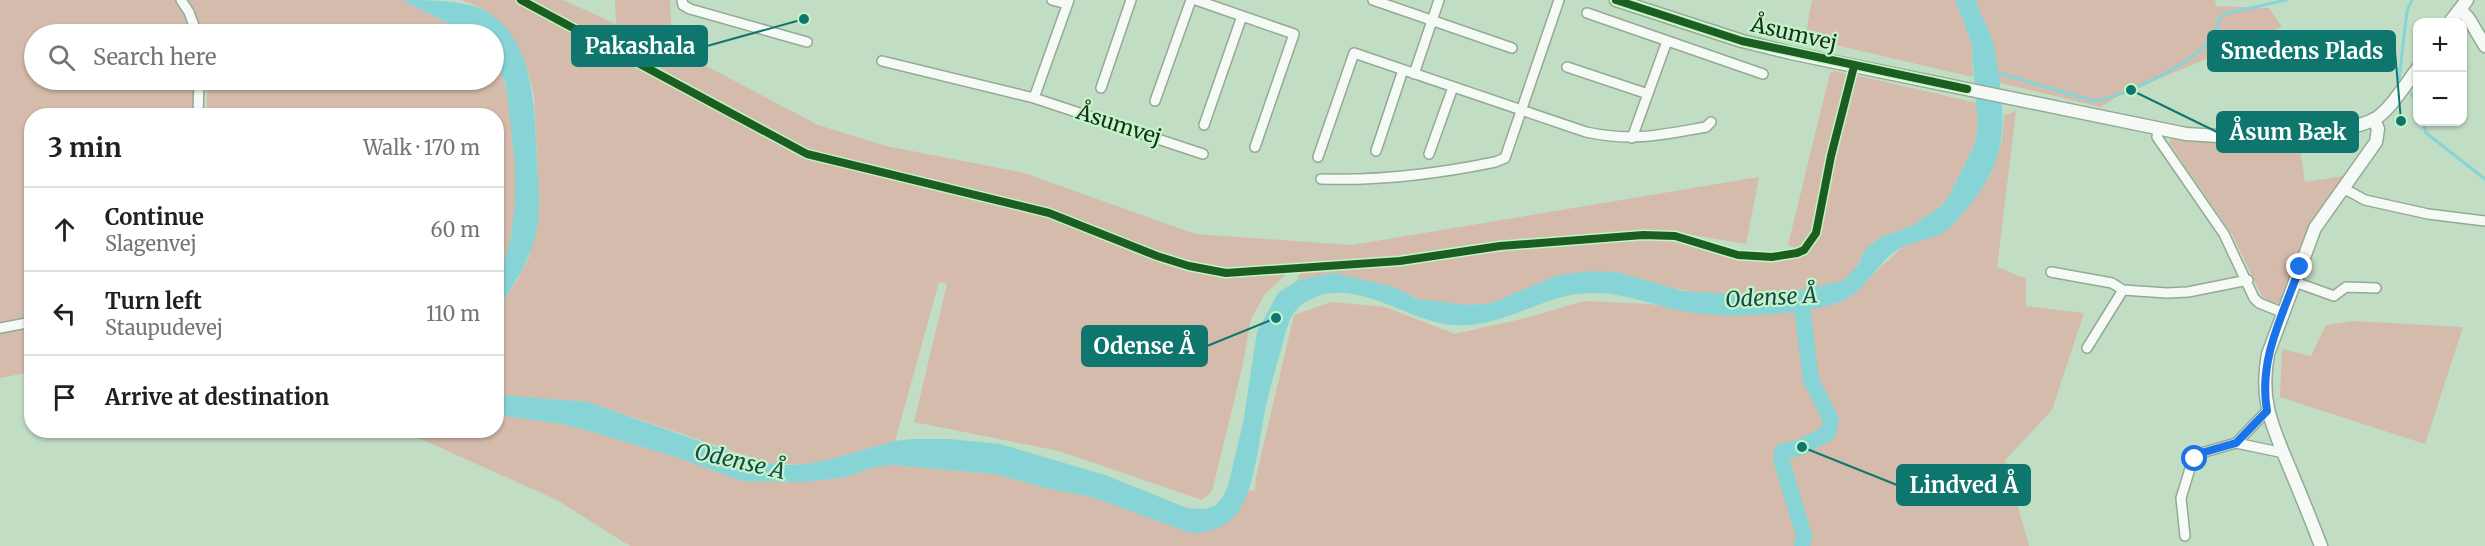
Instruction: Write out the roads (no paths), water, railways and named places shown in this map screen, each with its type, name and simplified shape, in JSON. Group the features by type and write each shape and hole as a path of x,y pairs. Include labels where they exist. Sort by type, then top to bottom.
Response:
{"street":[{"path":"181,0 193,24"},
{"path":"682,0 683,5 690,9 807,42"},
{"path":"1035,98 1068,2 1052,0"},
{"name":"Åsumvej","path":"1101,88 1131,0"},
{"name":"Åsumvej","path":"1155,101 1191,0"},
{"path":"1196,0 1294,34 1255,147"},
{"path":"1373,0 1512,48"},
{"path":"1414,74 1439,0"},
{"path":"1321,179 1351,180 1417,176 1502,160 1508,151 1559,0"},
{"name":"Åsumvej","path":"1616,0 1742,41 2186,134 2251,136 2314,132 2374,119"},
{"path":"2453,18 2462,4"},
{"path":"2462,4 2485,46"},
{"name":"Åsumvej","path":"1587,13 1763,74"},
{"path":"1204,125 1242,16"},
{"path":"1632,138 1667,40"},
{"path":"1318,158 1354,53 1586,132 1632,138 1706,127 1711,122"},
{"name":"Åsumvej","path":"882,61 1035,98 1203,154"},
{"path":"1567,67 1648,94"},
{"path":"1376,151 1403,70"},
{"path":"2321,546 2267,411 2264,374 2268,354 2315,228 2376,142 2378,129 2374,119 2397,97 2415,72"},
{"path":"1429,154 1453,87"},
{"path":"198,108 199,90"},
{"path":"2158,129 2157,137 2224,234 2259,303 2284,313"},
{"path":"2343,188 2365,200 2428,213 2485,221"},
{"path":"2051,272 2112,283 2123,290 2188,292 2248,280"},
{"path":"2295,282 2334,296 2346,287 2376,288"},
{"path":"2087,348 2123,290"},
{"path":"0,328 24,324"},
{"path":"2236,443 2267,411"},
{"path":"2185,537 2181,498 2192,462 2201,453 2236,443 2284,453"}],"water":[{"path":"402,0 433,0 473,6 482,9 502,24 449,24"},
{"path":"1955,0 1976,0 1995,53 1999,73 2002,125 2001,140 1994,166 1979,192 1954,223 1935,237 1909,244 1896,251 1854,294 1831,305 1812,309 1769,314 1724,315 1677,310 1618,295 1577,294 1472,325 1436,322 1348,293 1330,293 1313,298 1299,307 1288,324 1268,395 1256,462 1244,501 1234,517 1224,525 1205,532 1191,533 1092,497 1046,488 995,474 894,465 874,467 846,477 806,482 742,481 676,457 586,430 562,424 504,416 504,396 588,402 759,462 785,465 828,460 895,441 913,439 949,439 1000,444 1105,475 1187,508 1205,509 1215,506 1223,497 1228,486 1243,423 1257,332 1278,293 1298,280 1334,273 1394,287 1418,299 1468,305 1492,303 1558,275 1591,271 1617,272 1682,291 1751,295 1785,293 1843,281 1857,266 1866,248 1884,236 1912,226 1941,206 1948,198 1975,144 1978,126 1971,41"},
{"path":"504,27 513,38 529,76 535,119 539,196 538,224 533,244 515,282 504,298 504,262 511,237 515,201 515,163 504,80"}],"waterway":[{"path":"1995,72 2094,101 2107,98 2159,77 2193,56 2214,35 2219,18 2228,13 2286,0"},
{"path":"2399,79 2407,11 2412,0"},
{"path":"2424,126 2426,133 2485,179"},
{"path":"1801,299 1811,380 1831,420 1828,433 1802,447 1782,452 1781,459 1804,536 1802,546"}],"place":[{"name":"Pakashala","path":"804,19"},
{"name":"Åsum Bæk","path":"2131,90"},
{"name":"Smedens Plads","path":"2401,121"},
{"name":"Odense Å","path":"1276,318"},
{"name":"Lindved Å","path":"1802,447"}]}
